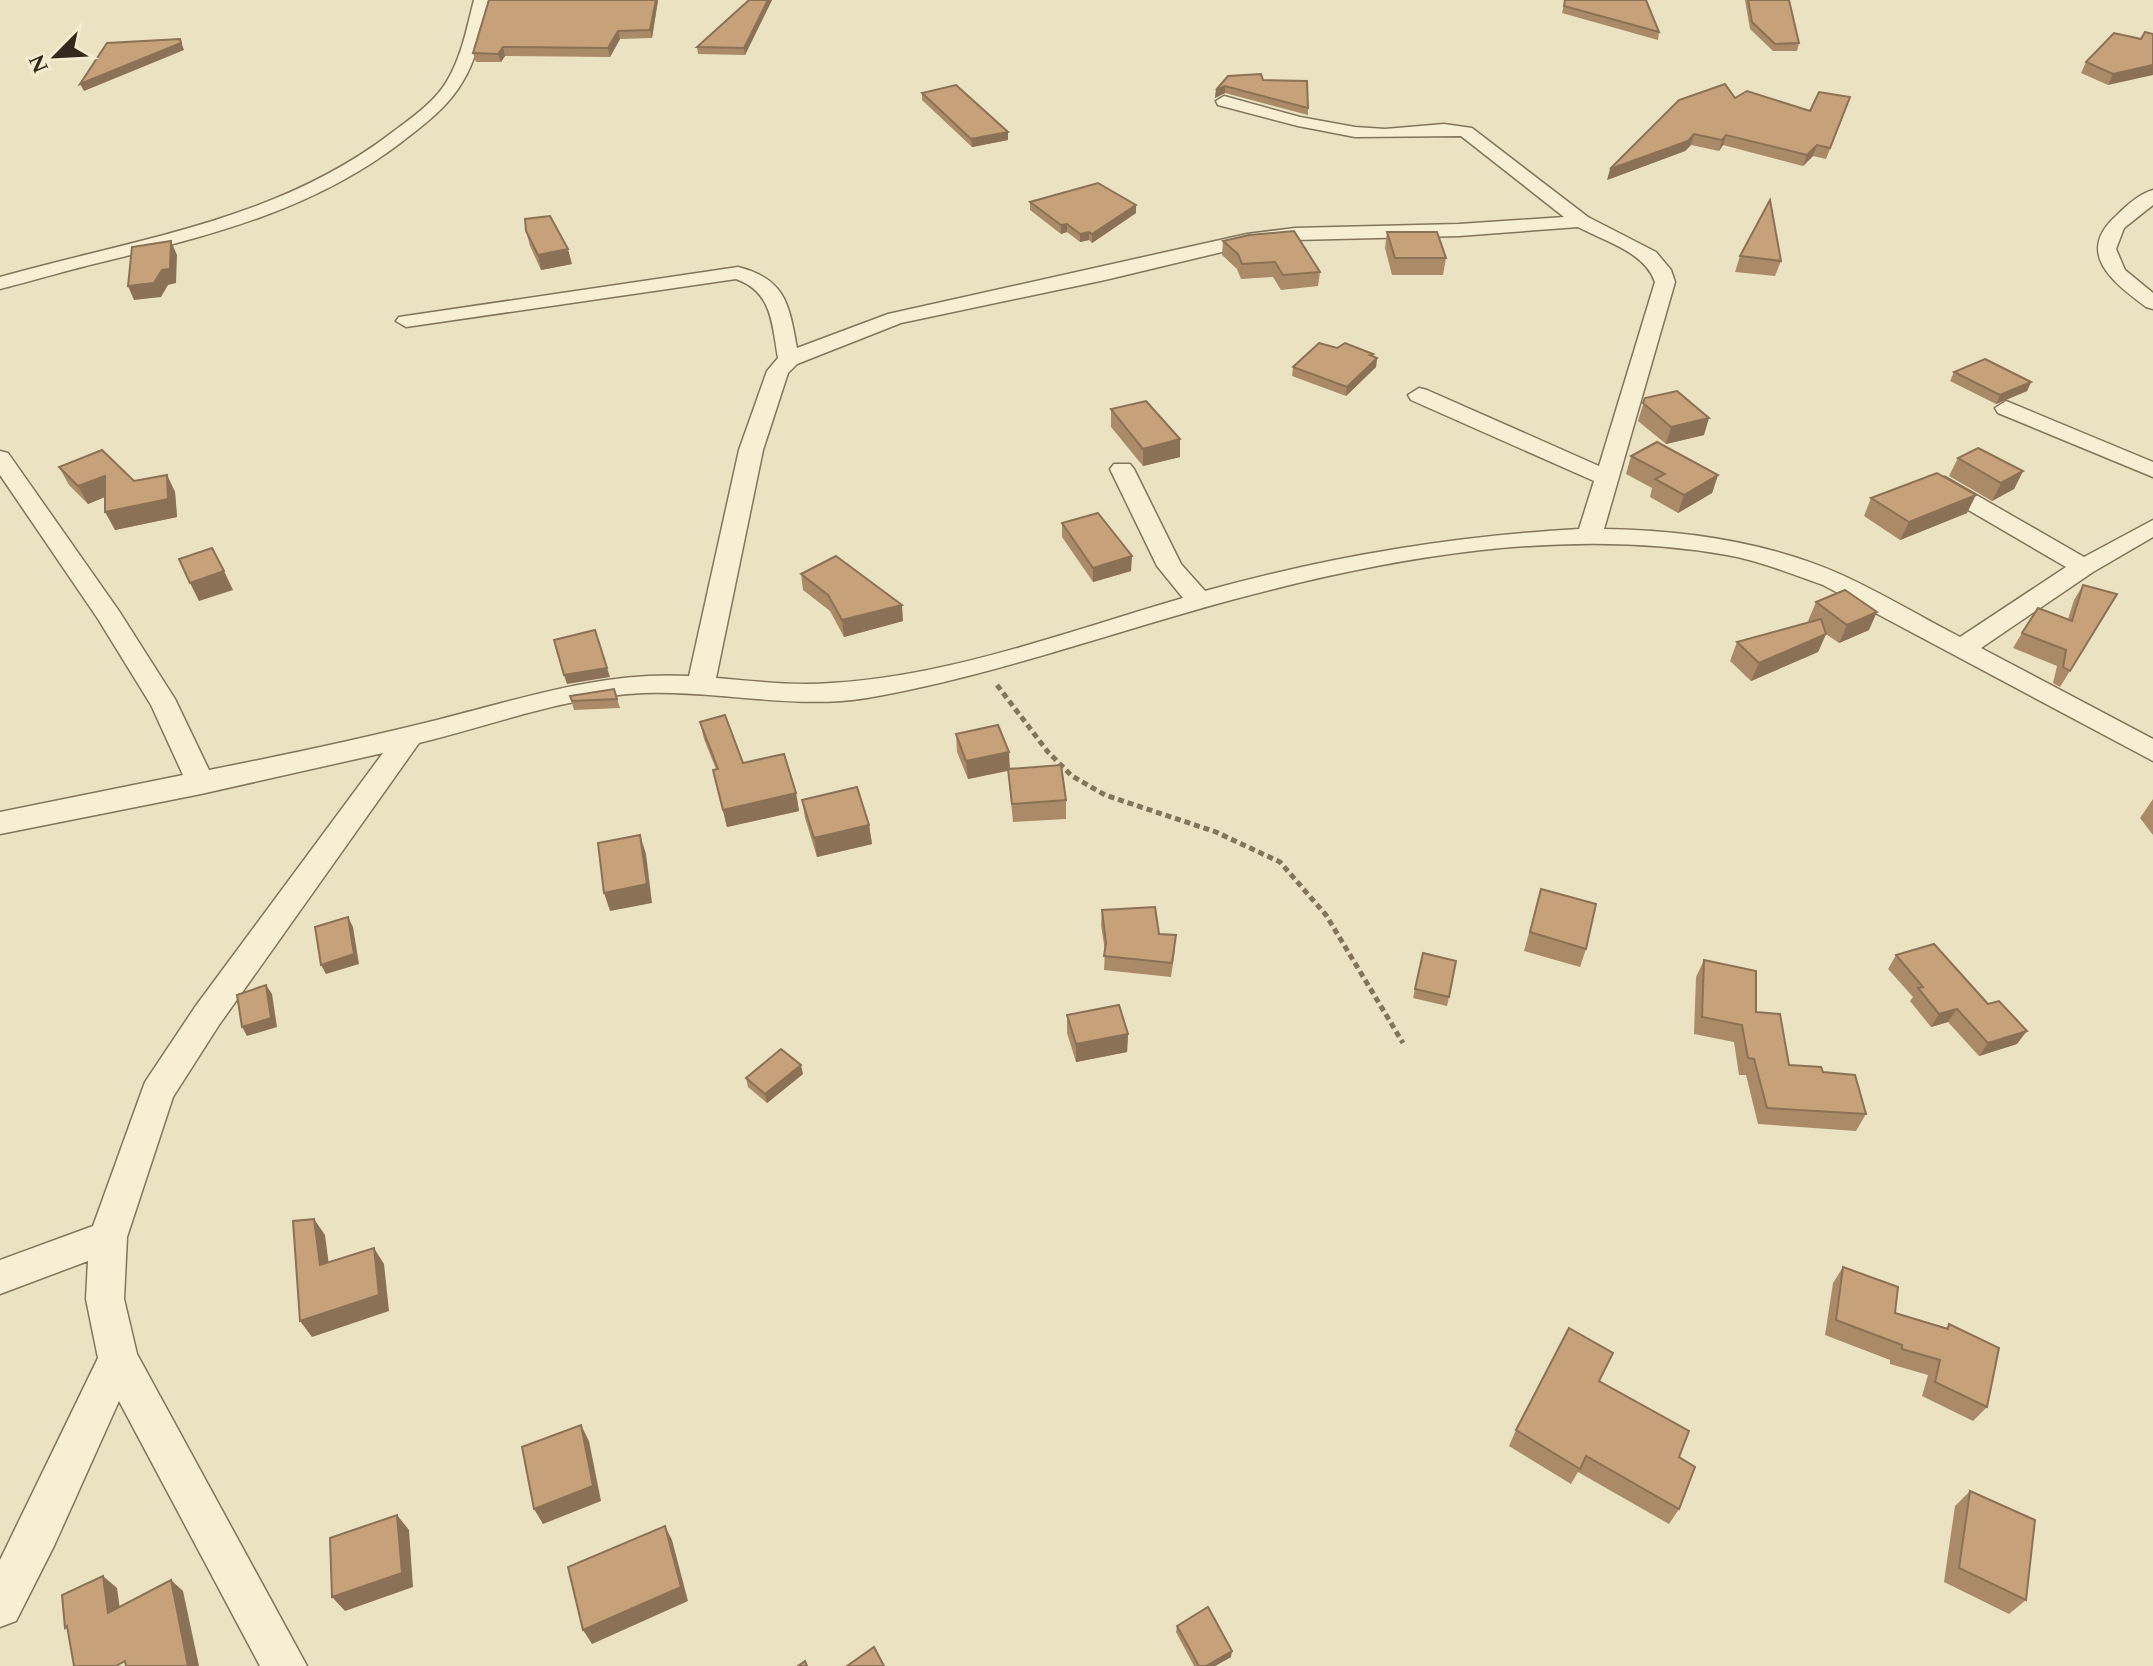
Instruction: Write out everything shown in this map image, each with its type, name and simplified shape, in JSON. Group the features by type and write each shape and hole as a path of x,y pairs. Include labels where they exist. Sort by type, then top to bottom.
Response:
{"street":[{"path":"0,283 205,232 275,210 351,171 396,140 433,107 458,78 481,0"},
{"path":"1224,101 1346,131 1375,134 1466,132 1581,221 1649,256 1661,270 1665,282 1590,534"},
{"path":"2153,196 2129,212 2109,231 2106,253 2115,271 2153,303"},
{"path":"701,684 751,450 778,371 789,359 895,318 1105,274 1247,240 1283,235 1459,230 1581,221"},
{"path":"406,321 738,273 759,279 774,292 789,359"},
{"path":"1419,395 1605,477"},
{"path":"2006,408 2153,470"},
{"path":"0,458 110,617 165,705 201,784"},
{"path":"1122,469 1170,566 1199,601"},
{"path":"1937,482 2084,567"},
{"path":"1963,648 2084,567 2153,527"},
{"path":"0,823 201,784 610,687 701,684 826,693 861,690 981,665 1069,642 1199,601 1349,564 1537,537 1590,534 1653,536 1750,551 1786,560 1832,580 1963,648 2153,751"},
{"path":"284,1666 118,1359 105,1299 108,1237 157,1092 207,1016 409,737"},
{"path":"0,1277 108,1237"},
{"path":"0,1605 39,1531 118,1359"}],"path":[{"path":"981,665 1048,752 1072,776 1105,795 1216,832 1280,862 1326,915 1403,1043"}],"building":[{"path":"489,0 656,0 650,30 618,31 608,48 503,47 498,54 473,53"},
{"path":"749,0 768,0 744,48 697,47"},
{"path":"1565,0 1646,0 1659,32 1564,6"},
{"path":"1748,0 1789,0 1799,43 1775,44 1752,22"},
{"path":"2145,32 2153,34 2153,65 2113,74 2086,62 2114,33 2141,39"},
{"path":"180,39 181,43 80,84 107,43"},
{"path":"1261,74 1263,80 1307,81 1308,108 1225,86 1216,90 1228,76"},
{"path":"1725,84 1735,98 1747,91 1810,111 1819,92 1850,97 1830,148 1817,145 1807,155 1726,135 1722,140 1694,134 1688,141 1610,169 1679,100"},
{"path":"956,85 1008,132 971,139 922,93"},
{"path":"1098,183 1136,205 1092,234 1080,234 1067,224 1061,225 1030,202"},
{"path":"1770,200 1781,261 1740,256"},
{"path":"550,216 568,249 538,255 526,231 525,219"},
{"path":"1294,231 1320,272 1283,275 1275,262 1242,264 1238,254 1223,241 1249,235"},
{"path":"1387,232 1437,232 1446,258 1395,258"},
{"path":"171,241 170,269 162,270 154,283 128,286 132,247"},
{"path":"1319,343 1337,348 1345,343 1377,358 1347,387 1293,367"},
{"path":"1985,359 2031,382 2000,395 1954,372"},
{"path":"1677,391 1709,418 1671,427 1643,403 1645,398"},
{"path":"1146,401 1180,439 1143,449 1111,409"},
{"path":"1657,442 1718,475 1684,495 1655,479 1665,474 1631,456"},
{"path":"1978,448 2023,471 2001,483 1958,458"},
{"path":"102,450 134,481 167,475 168,499 105,512 105,476 78,486 59,467"},
{"path":"1937,473 1976,495 1909,522 1871,498"},
{"path":"1098,513 1132,556 1093,568 1062,523"},
{"path":"212,548 224,571 190,583 179,559"},
{"path":"836,556 902,605 842,620 828,595 801,574"},
{"path":"2083,585 2117,594 2070,671 2063,667 2066,650 2022,633 2038,608 2072,621"},
{"path":"1845,590 1877,612 1847,625 1816,602"},
{"path":"1821,619 1826,634 1759,663 1737,642"},
{"path":"595,630 607,668 564,675 554,640"},
{"path":"614,689 617,699 572,701 570,696"},
{"path":"725,715 743,763 784,754 796,793 723,810 713,770 718,769 700,722"},
{"path":"998,725 1009,752 966,761 956,734"},
{"path":"1061,765 1066,800 1012,804 1008,769"},
{"path":"857,787 869,825 814,838 802,800"},
{"path":"640,835 647,884 604,893 598,843"},
{"path":"1541,889 1596,904 1586,949 1530,932"},
{"path":"1155,907 1159,934 1176,935 1172,963 1104,956 1106,943 1102,910"},
{"path":"348,917 354,954 321,965 315,927"},
{"path":"1934,944 1988,1004 1999,1001 2027,1031 1988,1043 1957,1009 1939,1014 1918,988 1923,987 1896,955"},
{"path":"1423,953 1456,961 1449,997 1415,989"},
{"path":"1704,960 1756,971 1756,1012 1780,1014 1789,1065 1821,1067 1823,1072 1855,1075 1866,1114 1767,1108 1754,1059 1748,1058 1742,1025 1702,1017"},
{"path":"266,985 271,1018 242,1027 237,995"},
{"path":"1119,1005 1128,1034 1076,1044 1067,1015"},
{"path":"781,1049 801,1065 765,1094 746,1078"},
{"path":"314,1219 320,1265 374,1248 379,1295 300,1321 293,1221"},
{"path":"1843,1267 1898,1287 1895,1313 1948,1329 1949,1324 1999,1348 1987,1407 1935,1382 1940,1360 1902,1349 1902,1345 1836,1320"},
{"path":"1569,1328 1613,1353 1599,1381 1689,1431 1679,1457 1695,1467 1679,1509 1586,1456 1580,1469 1516,1430"},
{"path":"581,1425 593,1486 534,1509 522,1447"},
{"path":"1970,1491 2035,1520 2026,1600 1959,1568"},
{"path":"397,1515 402,1573 332,1597 330,1538"},
{"path":"665,1526 681,1587 583,1630 568,1567"},
{"path":"103,1576 108,1613 171,1580 188,1666 126,1666 125,1661 116,1666 74,1666 67,1626 65,1628 62,1595"},
{"path":"1208,1607 1232,1651 1206,1666 1199,1666 1177,1626"},
{"path":"874,1647 884,1666 847,1666"}]}
